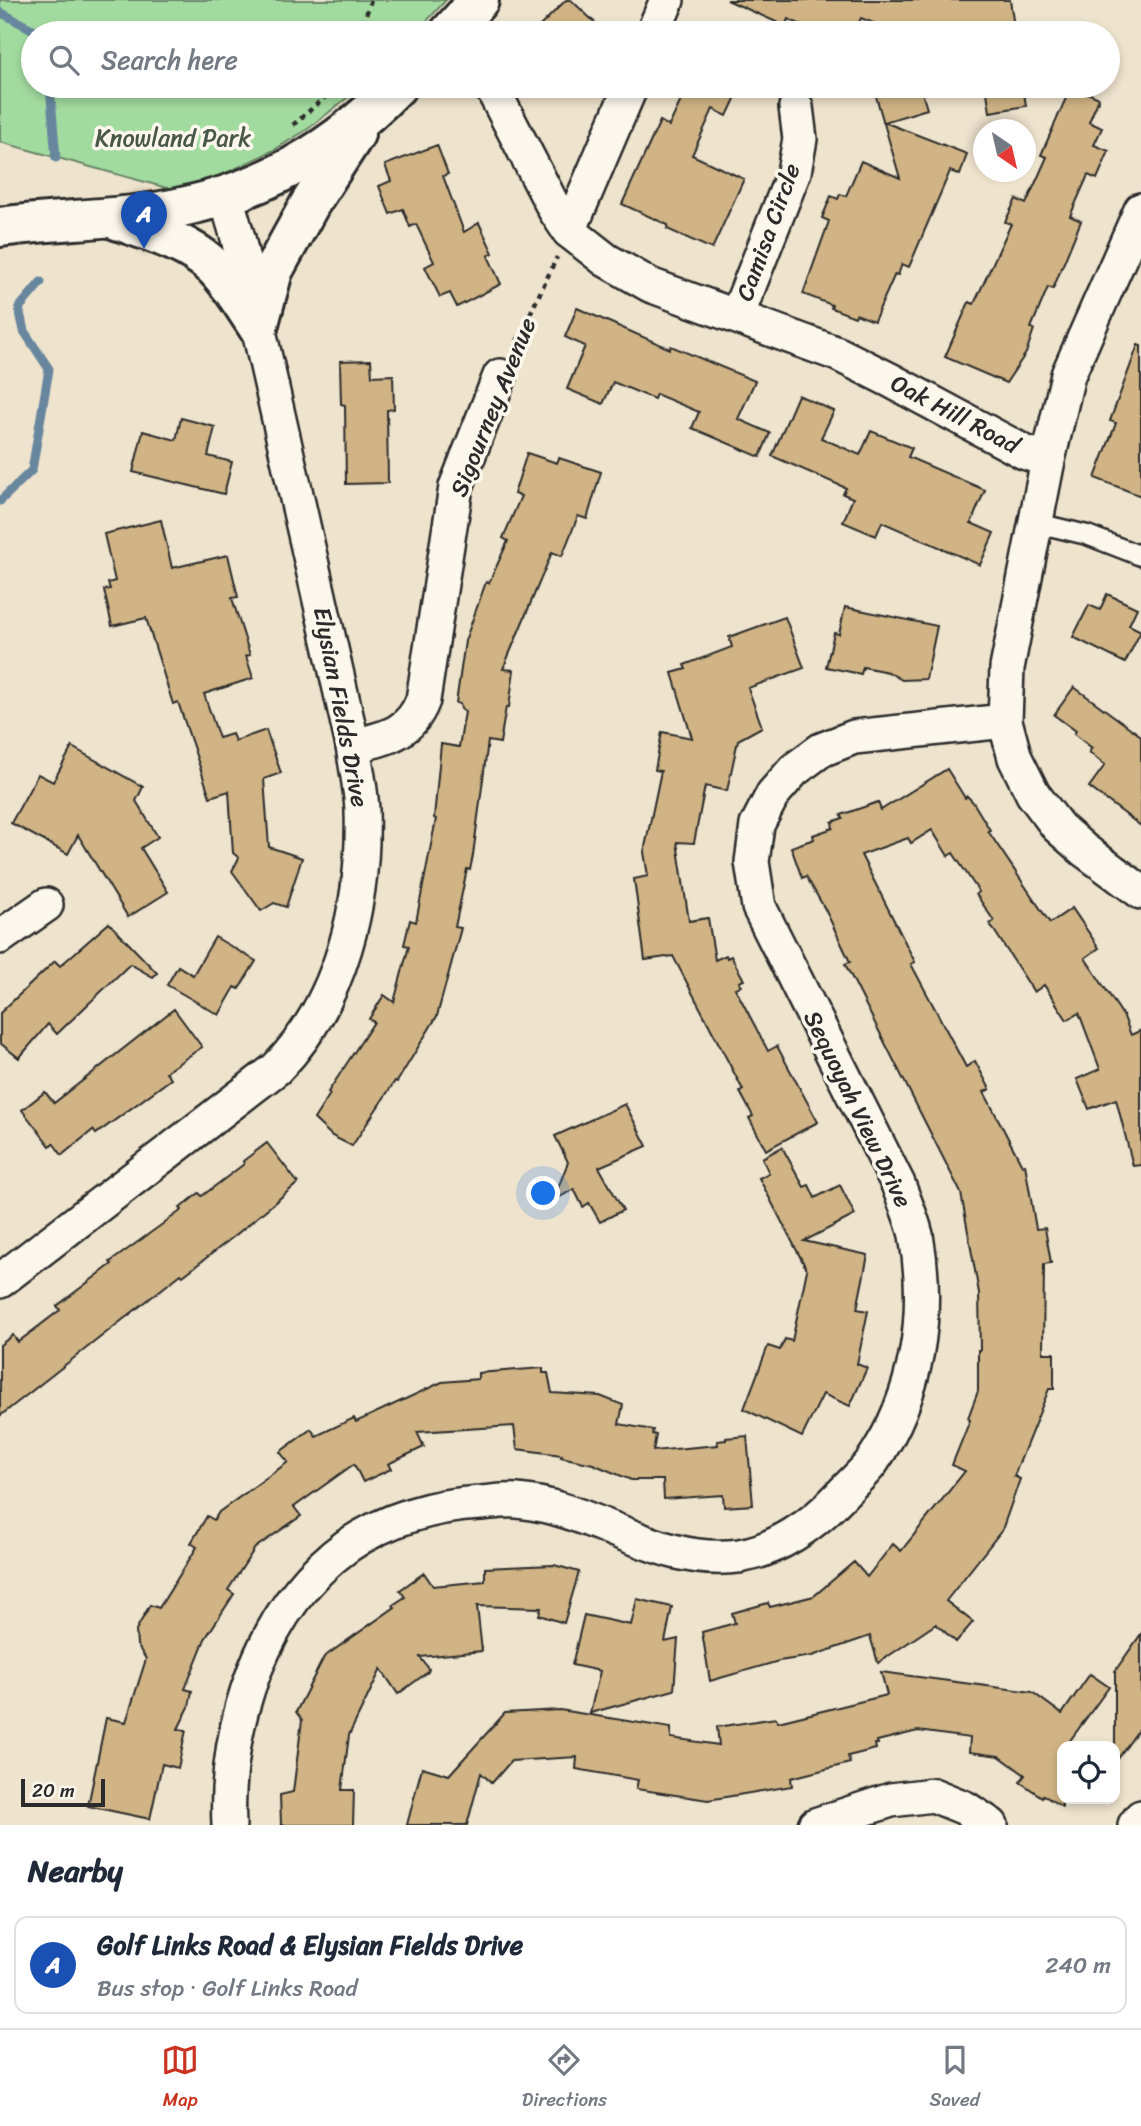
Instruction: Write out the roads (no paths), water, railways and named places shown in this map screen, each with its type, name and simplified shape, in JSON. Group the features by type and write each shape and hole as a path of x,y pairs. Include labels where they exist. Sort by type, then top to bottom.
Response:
{"main road":[{"path":"460,21 479,0"},
{"path":"0,227 111,218 226,197 265,182 316,153 385,98"},
{"path":"258,327 273,271 311,202 369,113"},
{"path":"111,218 169,239 196,253 213,266 258,327"}],"street":[{"path":"658,21 667,0"},
{"name":"Oak Hill Road","path":"497,98 544,189 569,230 606,260 650,285 838,354 1024,452 1048,460 1007,668 1005,721 1015,758 1033,794 1058,827 1141,892"},
{"path":"569,230 626,98"},
{"name":"Camisa Circle","path":"737,316 794,172 800,139 796,107"},
{"name":"Elysian Fields Drive","path":"0,1281 253,1088 293,1052 317,1013 333,977 349,935 358,893 362,855 362,807 353,746 238,238 226,197"},
{"path":"1048,460 1068,375 1141,210"},
{"name":"Sigourney Avenue","path":"353,746 389,737 407,726 418,714 424,700 456,487 500,376"},
{"name":"Sequoyah View Drive","path":"229,1825 228,1807 235,1736 252,1678 273,1631 305,1584 347,1546 398,1519 451,1504 516,1501 569,1511 646,1544 693,1556 740,1556 782,1542 825,1511 871,1463 901,1412 919,1350 923,1291 915,1232 898,1184 760,907 752,862 757,825 773,794 794,770 821,750 854,737 1005,721"},
{"path":"0,937 46,905"},
{"path":"815,1825 891,1800 933,1795 965,1808 990,1825"},
{"path":"1135,1825 1141,1817"}],"lane":[{"path":"1037,523 1087,535 1141,556"}],"waterway":[{"path":"0,12 21,23"},
{"path":"51,98 56,158"},
{"path":"0,501 32,470 49,369 24,331 19,308 41,282"}],"place":[{"name":"Golf Links Road & Elysian Fields Drive","path":"144,249"}],"park label":[{"name":"Knowland Park","path":"173,138"}]}
